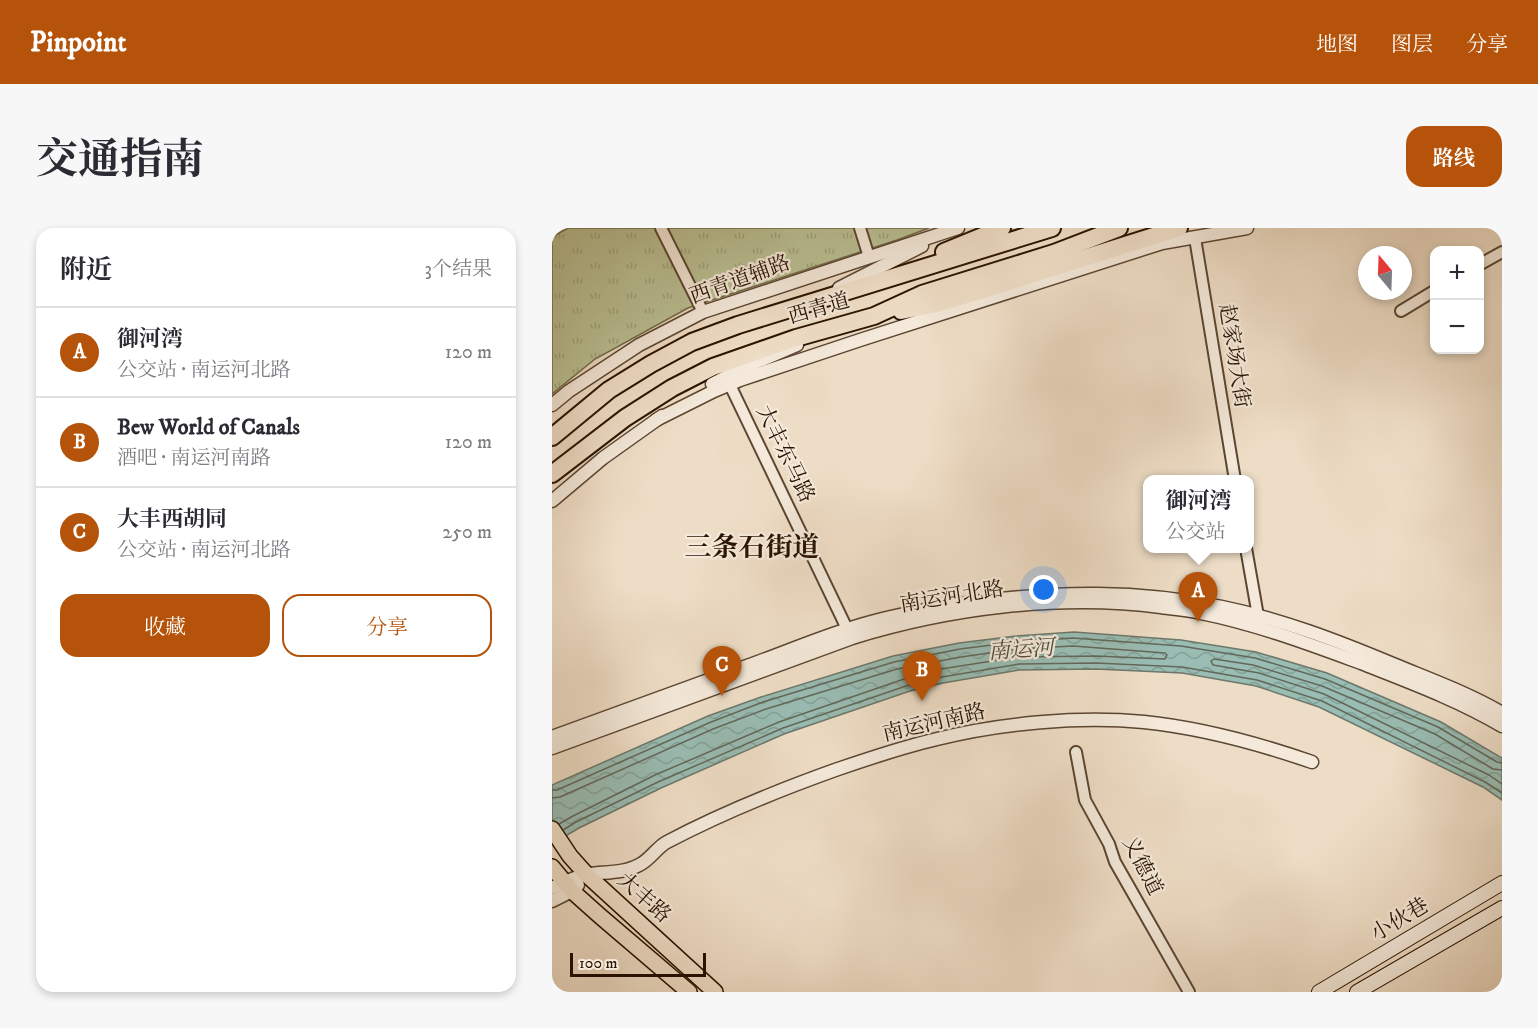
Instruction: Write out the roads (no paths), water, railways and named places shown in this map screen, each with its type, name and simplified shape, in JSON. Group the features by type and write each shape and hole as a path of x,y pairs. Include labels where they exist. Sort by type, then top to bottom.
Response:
{"highway":[{"path":"872,283 1002,228"},
{"name":"西青道","path":"552,437 609,390 692,342 738,325 1052,228"},
{"name":"西青道","path":"552,474 626,418 672,388 713,367 796,338 874,316 922,294 1054,253 1119,228"},
{"path":"874,316 932,305 1183,231"}],"main road":[{"name":"大丰路","path":"552,829 562,846 587,875 715,992"},
{"name":"大丰路","path":"552,867 563,887 689,992"},
{"name":"小伙巷","path":"1319,992 1502,883"},
{"name":"小伙巷","path":"1357,992 1502,908"}],"street":[{"path":"661,228 703,312"},
{"path":"860,228 872,255"},
{"path":"867,228 872,255"},
{"path":"808,303 958,228"},
{"name":"西青道辅路","path":"552,405 639,345 703,312 958,228"},
{"path":"657,420 730,385 860,340 1161,243 1183,231 1247,228"},
{"name":"赵家场大街","path":"1183,231 1234,475"},
{"path":"1484,262 1502,252"},
{"path":"1401,311 1430,293"},
{"path":"552,501 603,458 707,387 743,368 834,328"},
{"name":"大丰东马路","path":"730,385 850,633"},
{"path":"1247,553 1256,621"},
{"name":"南运河北路","path":"552,737 850,633 992,609 1069,602 1128,603 1200,612 1256,621 1335,640 1456,690 1502,713"},
{"name":"南运河北路","path":"1256,621 1421,686 1502,726"},
{"name":"南运河北路","path":"552,748 850,633"},
{"name":"南运河南路","path":"587,875 639,866 664,844 726,813 795,784 938,738 1010,725 1075,720 1143,722 1207,731 1266,746 1312,762"},
{"name":"义德道","path":"1076,752 1085,800 1109,844 1115,862 1189,992"},
{"path":"552,901 563,887 587,875"}],"water":[{"name":"南运河","path":"1074,632 1181,640 1256,652 1327,673 1441,722 1502,758 1502,800 1483,787 1319,707 1256,686 1182,673 1096,669 1019,670 910,691 784,734 661,788 579,828 552,844 552,785 708,716 893,656 959,643"}],"place":[{"name":"御河湾","path":"1198,622"},
{"name":"大丰西胡同","path":"722,696"},
{"name":"Bew World of Canals","path":"922,701"}],"district":[{"name":"三条石街道","path":"752,548"}]}
